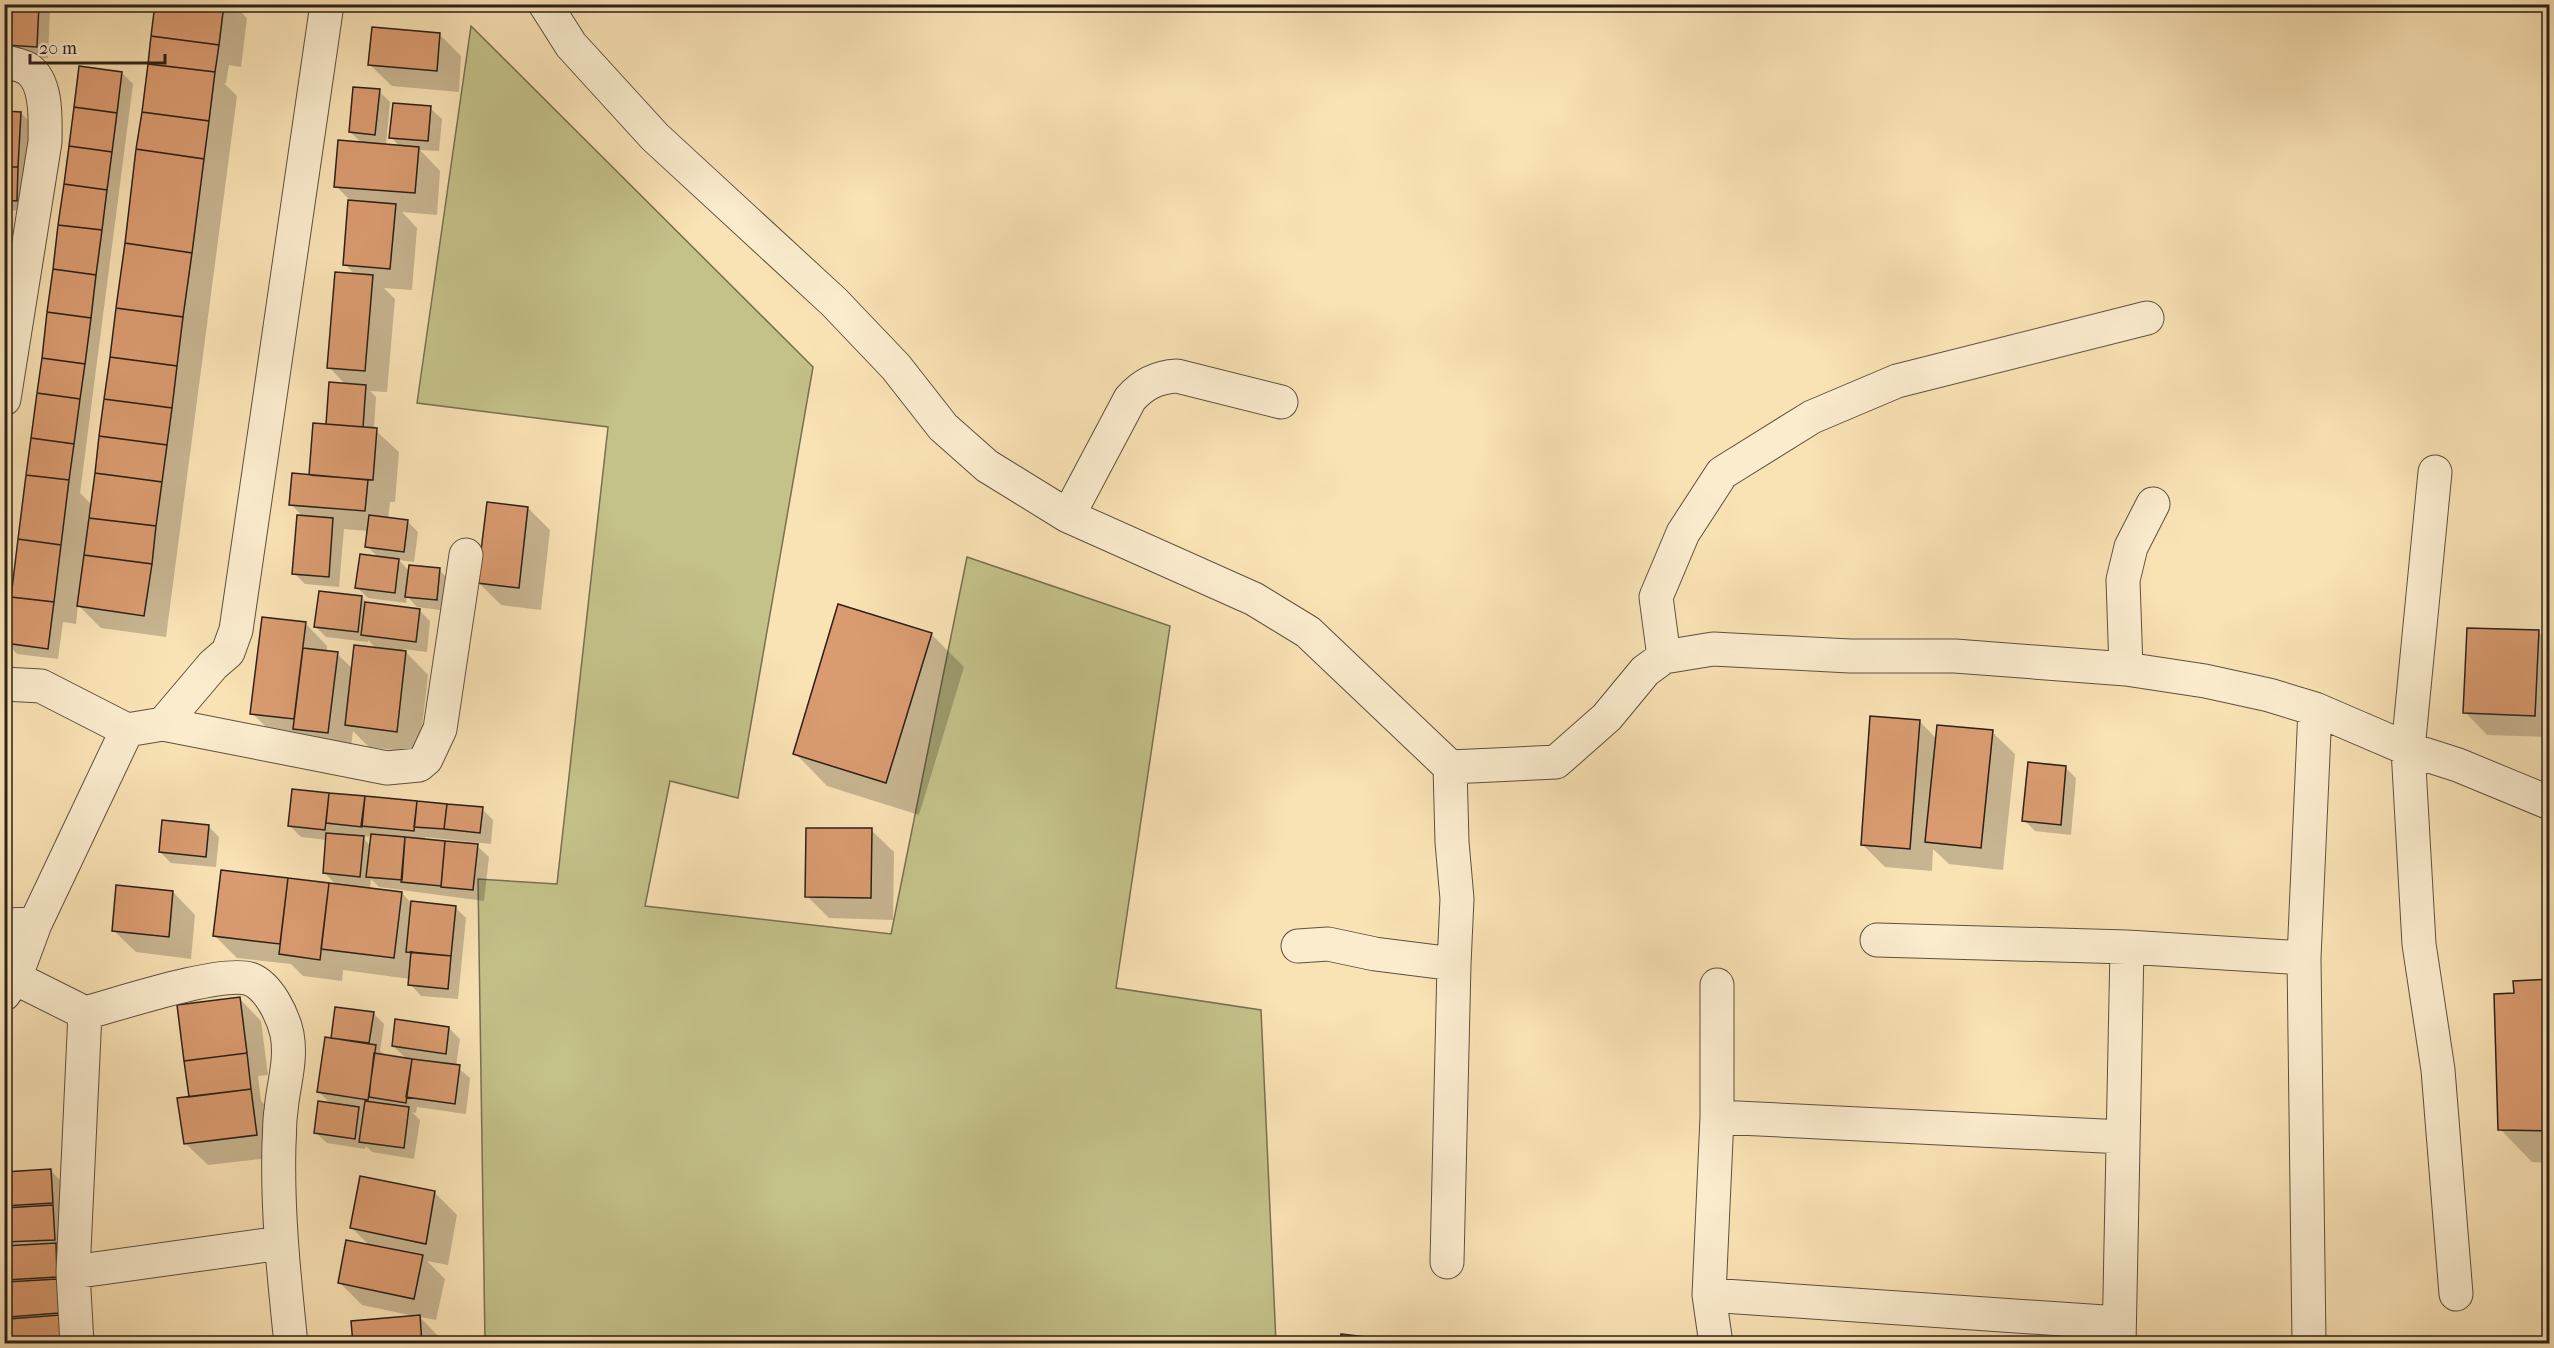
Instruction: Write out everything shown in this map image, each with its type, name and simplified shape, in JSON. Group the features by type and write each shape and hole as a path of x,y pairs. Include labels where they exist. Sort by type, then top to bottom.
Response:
{"street":[{"path":"163,724 213,665 228,652 236,630 327,4"},
{"path":"545,4 571,45 648,129 834,302 896,367 943,427 987,466 1068,516 1254,599 1308,632 1450,767 1452,842 1457,899 1447,1262"},
{"path":"4,62 28,69 36,79 45,116 45,142 12,307 4,399"},
{"path":"1664,657 1656,597 1683,533 1722,473 1812,417 1897,381 2147,318"},
{"path":"1068,516 1130,399 1141,386 1161,378 1177,376 1281,402"},
{"path":"2434,472 2408,749 2419,944 2438,1070 2456,1294"},
{"path":"2126,669 2123,580 2131,547 2153,504"},
{"path":"4,684 41,686 127,730 163,724 387,768 419,765 426,759 440,729 466,555"},
{"path":"1450,767 1556,762 1607,717 1645,671 1664,657 1713,649 1850,656 1955,656 2126,669 2205,681 2269,695 2315,709 2408,749 2457,765 2550,803"},
{"path":"2309,1344 2304,958 2315,709"},
{"path":"127,730 20,925 10,986 85,1013 205,980 248,979 270,996 287,1034 289,1061 280,1111 279,1195 281,1243 291,1344"},
{"path":"1877,940 2127,947 2304,958"},
{"path":"1298,945 1328,944 1375,954 1454,964"},
{"path":"1709,1295 2119,1334 2127,947"},
{"path":"1716,1344 1709,1295 1717,1117 1717,985"},
{"path":"77,1344 73,1272 85,1013"},
{"path":"1717,1117 2123,1137"},
{"path":"73,1272 281,1243"}],"shaded area":[{"path":"471,26 813,367 738,798 670,781 645,906 891,934 967,557 1170,626 1116,988 1261,1010 1276,1343 485,1343 478,879 557,884 608,427 417,403"}],"building":[{"path":"5,4 39,4 37,47 4,45"},
{"path":"155,4 224,4 219,45 151,36"},
{"path":"372,27 440,33 437,71 368,65"},
{"path":"151,36 219,45 215,72 148,64"},
{"path":"148,64 215,72 209,121 142,112"},
{"path":"79,66 122,72 117,113 74,107"},
{"path":"353,87 380,89 375,135 349,132"},
{"path":"393,103 431,106 428,141 389,138"},
{"path":"74,107 117,113 112,152 69,146"},
{"path":"4,111 21,112 18,167 4,167"},
{"path":"142,112 209,121 204,159 136,149"},
{"path":"338,140 419,147 415,193 334,187"},
{"path":"69,146 112,152 107,190 64,184"},
{"path":"136,149 204,159 192,253 125,243"},
{"path":"4,167 18,167 17,201 4,200"},
{"path":"64,184 107,190 102,230 58,225"},
{"path":"348,200 396,204 390,269 343,265"},
{"path":"58,225 102,230 96,275 53,269"},
{"path":"125,243 192,253 183,317 116,308"},
{"path":"53,269 96,275 91,318 47,312"},
{"path":"335,272 373,275 365,371 327,368"},
{"path":"116,308 183,317 177,366 110,357"},
{"path":"47,312 91,318 85,364 42,358"},
{"path":"110,357 177,366 172,408 104,399"},
{"path":"42,358 85,364 80,399 37,393"},
{"path":"329,382 366,385 363,427 326,424"},
{"path":"37,393 80,399 74,444 31,438"},
{"path":"104,399 172,408 167,445 99,436"},
{"path":"313,423 377,428 373,480 309,475"},
{"path":"99,436 167,445 162,482 95,473"},
{"path":"31,438 74,444 69,480 26,475"},
{"path":"95,473 162,482 156,526 89,518"},
{"path":"292,473 368,480 365,511 289,505"},
{"path":"26,475 69,480 61,545 18,539"},
{"path":"487,502 528,507 519,588 477,583"},
{"path":"297,515 333,518 329,577 292,574"},
{"path":"369,515 408,520 404,552 365,547"},
{"path":"89,518 156,526 152,564 84,555"},
{"path":"18,539 61,545 54,602 11,597"},
{"path":"360,554 399,559 395,593 355,588"},
{"path":"84,555 152,564 144,616 77,606"},
{"path":"409,565 440,568 437,600 405,597"},
{"path":"319,591 362,596 358,632 314,627"},
{"path":"11,597 54,602 48,649 5,643"},
{"path":"365,602 420,609 416,642 361,635"},
{"path":"838,604 932,633 886,783 793,754"},
{"path":"262,617 306,622 294,719 250,714"},
{"path":"2467,628 2539,630 2535,716 2463,713"},
{"path":"354,645 406,651 397,732 345,725"},
{"path":"303,648 338,652 328,733 293,729"},
{"path":"1870,716 1920,720 1910,849 1861,845"},
{"path":"1937,725 1993,730 1981,848 1925,842"},
{"path":"2028,762 2066,766 2061,825 2022,821"},
{"path":"292,789 329,793 325,830 288,826"},
{"path":"329,793 365,796 362,827 326,823"},
{"path":"365,796 417,801 414,831 361,826"},
{"path":"417,801 447,804 444,829 414,827"},
{"path":"447,804 483,807 480,833 444,829"},
{"path":"162,820 209,825 206,857 159,852"},
{"path":"806,828 872,828 871,898 805,897"},
{"path":"326,833 364,836 360,877 323,873"},
{"path":"371,834 405,837 402,880 366,877"},
{"path":"405,837 445,841 441,886 401,882"},
{"path":"445,841 478,844 473,890 441,887"},
{"path":"221,870 288,878 280,944 213,936"},
{"path":"288,878 329,883 320,960 279,954"},
{"path":"329,883 402,892 394,958 321,949"},
{"path":"116,885 173,891 169,937 112,931"},
{"path":"411,901 456,906 451,956 406,952"},
{"path":"411,952 451,956 448,989 408,985"},
{"path":"2550,979 2550,1131 2498,1130 2494,994 2514,993 2513,981"},
{"path":"240,997 247,1053 184,1061 177,1005"},
{"path":"335,1007 374,1012 369,1043 331,1038"},
{"path":"395,1019 449,1027 446,1054 392,1046"},
{"path":"325,1037 376,1045 368,1100 317,1092"},
{"path":"247,1053 251,1089 189,1097 184,1061"},
{"path":"374,1053 412,1059 406,1103 369,1097"},
{"path":"412,1059 460,1065 455,1104 406,1097"},
{"path":"251,1089 257,1135 184,1144 177,1098"},
{"path":"318,1101 359,1107 355,1139 314,1133"},
{"path":"365,1101 409,1107 404,1148 359,1142"},
{"path":"51,1169 53,1203 4,1206 4,1172"},
{"path":"360,1176 435,1191 426,1244 350,1228"},
{"path":"53,1205 55,1240 4,1242 4,1208"},
{"path":"346,1240 423,1255 414,1299 338,1283"},
{"path":"56,1243 57,1277 6,1280 4,1246"},
{"path":"58,1279 59,1313 9,1317 6,1282"},
{"path":"60,1315 61,1344 10,1344 8,1319"},
{"path":"420,1315 422,1344 353,1344 351,1321"},
{"path":"1341,1334 1417,1343 1417,1344 1340,1344"}]}
